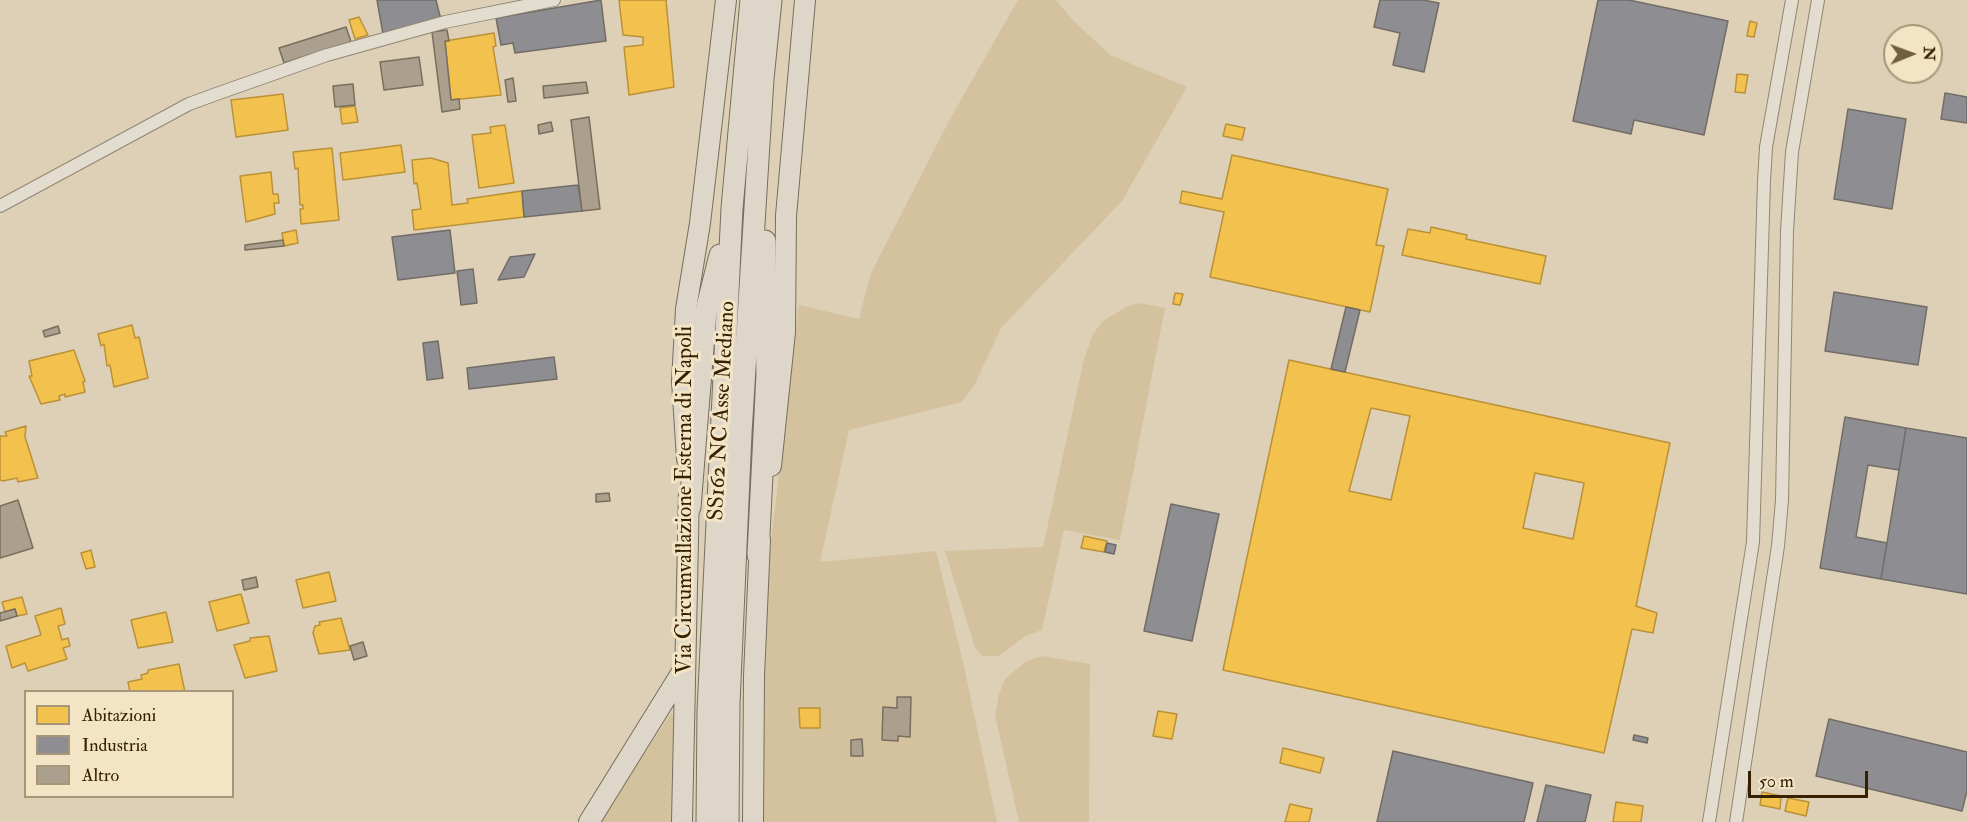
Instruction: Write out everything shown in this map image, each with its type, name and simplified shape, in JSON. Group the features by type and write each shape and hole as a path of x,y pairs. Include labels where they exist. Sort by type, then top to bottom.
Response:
{"highway":[{"name":"SS162 NC Asse Mediano","path":"707,822 708,711 732,208 751,0"},
{"name":"SS162 NC Asse Mediano","path":"728,822 729,703 741,433 763,79 771,0"},
{"path":"758,555 767,374 763,79"},
{"path":"690,507 706,311 732,208"}],"main road":[{"name":"Via Circumvallazione Esterna di Napoli","path":"682,822 690,507 682,381 686,309 700,223 726,0"},
{"path":"753,822 758,555 774,441 785,332 786,216 805,0"},
{"path":"589,822 687,665"}],"street":[{"path":"0,206 189,105 222,92 327,55 413,31 554,0"},
{"path":"1709,822 1753,542 1762,204 1766,147 1792,0"},
{"path":"1736,822 1778,546 1782,500 1787,231 1792,152 1818,0"}],"shaded area":[{"path":"1018,0 1056,0 1073,20 1110,55 1187,87 1122,201 1001,328 974,386 962,402 849,430 820,562 936,551 963,662 997,822 761,822 766,584 799,305 859,319 871,273 950,119"},
{"path":"1139,303 1165,308 1120,540 1064,530 1042,630 1025,636 999,656 982,656 975,648 945,551 1043,547 1084,359 1093,334 1103,321 1128,306"},
{"path":"1042,656 1090,664 1089,822 1019,822 995,715 1005,679 1025,662"},
{"path":"671,713 673,716 672,822 600,822"}],"building: Abitazioni":[{"path":"619,0 666,0 674,87 629,95 624,47 643,45 643,37 623,35"},
{"path":"359,17 368,35 355,39 349,20"},
{"path":"1750,21 1757,23 1754,37 1747,36"},
{"path":"494,33 496,46 493,47 501,95 451,100 445,41"},
{"path":"1737,74 1748,75 1745,93 1735,92"},
{"path":"283,94 288,130 236,137 231,100"},
{"path":"355,106 358,122 342,124 340,108"},
{"path":"1226,124 1245,128 1242,140 1223,136"},
{"path":"505,125 514,183 479,188 472,135 491,133 490,127"},
{"path":"401,145 405,172 343,180 340,153"},
{"path":"332,148 339,220 301,224 300,209 303,209 303,205 300,205 298,168 295,169 293,152"},
{"path":"1232,155 1388,189 1376,245 1384,246 1370,312 1210,277 1224,212 1180,203 1182,191 1222,199"},
{"path":"431,158 448,163 452,205 468,203 467,199 522,191 524,217 414,230 412,210 421,209 417,183 414,184 412,160"},
{"path":"271,172 273,194 278,194 279,203 274,203 275,214 246,222 240,176"},
{"path":"1431,227 1467,235 1466,239 1546,256 1540,284 1402,255 1408,229 1430,233"},
{"path":"296,230 298,243 284,246 282,233"},
{"path":"1175,293 1183,294 1180,305 1173,304"},
{"path":"132,325 135,338 139,337 148,378 114,387 110,365 107,366 104,344 101,346 98,334"},
{"path":"74,350 85,381 83,382 85,392 65,397 65,394 59,396 60,400 41,404 29,376 32,376 29,361"},
{"path":"1289,360 1670,443 1636,606 1657,613 1653,633 1632,629 1604,753 1223,670","holes":["1371,408 1410,416 1391,500 1349,491","1535,473 1584,483 1573,539 1523,528"]},
{"path":"26,426 25,437 38,478 18,482 17,478 0,480 0,436 7,436 5,432"},
{"path":"1084,536 1107,541 1104,552 1081,548"},
{"path":"91,550 95,567 86,569 81,553"},
{"path":"329,572 336,601 303,608 296,580"},
{"path":"241,594 249,623 217,631 209,602"},
{"path":"22,597 27,614 17,616 15,609 5,612 2,602"},
{"path":"61,608 65,624 58,626 62,640 68,638 70,646 63,648 67,659 28,671 25,663 12,668 6,646 41,635 35,616"},
{"path":"166,612 173,642 138,648 131,620"},
{"path":"341,618 350,650 319,654 313,633 315,626 320,625 319,622"},
{"path":"269,636 277,671 245,678 234,645 250,641 250,638"},
{"path":"179,664 185,690 130,690 128,682 142,679 141,675 148,673 148,670"},
{"path":"799,708 820,708 820,728 800,728"},
{"path":"1158,711 1177,714 1172,739 1153,736"},
{"path":"1283,748 1324,758 1320,773 1280,763"},
{"path":"1762,792 1781,796 1780,809 1760,805"},
{"path":"1788,798 1809,802 1806,816 1785,811"},
{"path":"1616,802 1643,806 1641,822 1613,822"},
{"path":"1290,804 1312,809 1309,822 1285,822"}],"building: Industria":[{"path":"377,0 436,0 441,20 383,34"},
{"path":"601,0 606,41 515,53 513,43 501,45 496,18"},
{"path":"1380,0 1423,0 1439,3 1424,72 1393,65 1400,33 1374,27"},
{"path":"1598,0 1629,0 1728,21 1704,135 1634,120 1631,134 1573,121"},
{"path":"1945,93 1967,97 1967,123 1941,119"},
{"path":"1848,109 1906,119 1892,209 1834,199"},
{"path":"578,185 582,211 524,217 522,191"},
{"path":"450,230 455,273 398,280 392,237"},
{"path":"535,254 524,277 498,280 510,257"},
{"path":"473,269 477,303 461,305 457,271"},
{"path":"1834,292 1927,307 1918,365 1825,351"},
{"path":"1346,307 1360,310 1345,372 1331,369"},
{"path":"438,341 443,378 427,380 423,343"},
{"path":"554,357 557,379 469,389 467,368"},
{"path":"1845,417 1906,428 1899,470 1868,465 1856,537 1887,543 1881,579 1820,568"},
{"path":"1906,428 1967,438 1967,594 1881,579"},
{"path":"1171,504 1219,514 1192,641 1144,631"},
{"path":"1107,543 1116,545 1114,554 1105,552"},
{"path":"1829,719 1967,752 1967,791 1962,811 1816,776"},
{"path":"1634,735 1648,738 1647,743 1633,740"},
{"path":"1393,751 1533,783 1524,822 1377,822"},
{"path":"1546,785 1591,795 1585,822 1537,822"}],"building: Altro":[{"path":"346,27 351,42 284,63 279,48"},
{"path":"447,30 449,41 445,41 451,100 459,99 460,109 442,112 432,32"},
{"path":"419,57 423,85 384,90 380,62"},
{"path":"513,78 516,101 508,102 505,80"},
{"path":"586,82 588,93 544,98 543,86"},
{"path":"353,84 355,105 335,107 333,86"},
{"path":"589,117 600,209 582,211 571,120"},
{"path":"551,122 553,131 539,134 538,125"},
{"path":"283,240 284,246 245,250 245,245"},
{"path":"58,326 60,333 45,337 43,331"},
{"path":"609,493 610,501 596,502 596,494"},
{"path":"18,500 33,548 0,558 0,506"},
{"path":"256,577 258,587 244,590 242,580"},
{"path":"15,609 17,616 0,621 0,613"},
{"path":"363,642 367,656 354,660 350,646"},
{"path":"897,697 911,697 910,737 898,736 898,741 882,740 883,707 897,708"},
{"path":"862,739 863,756 851,756 851,740"}]}
